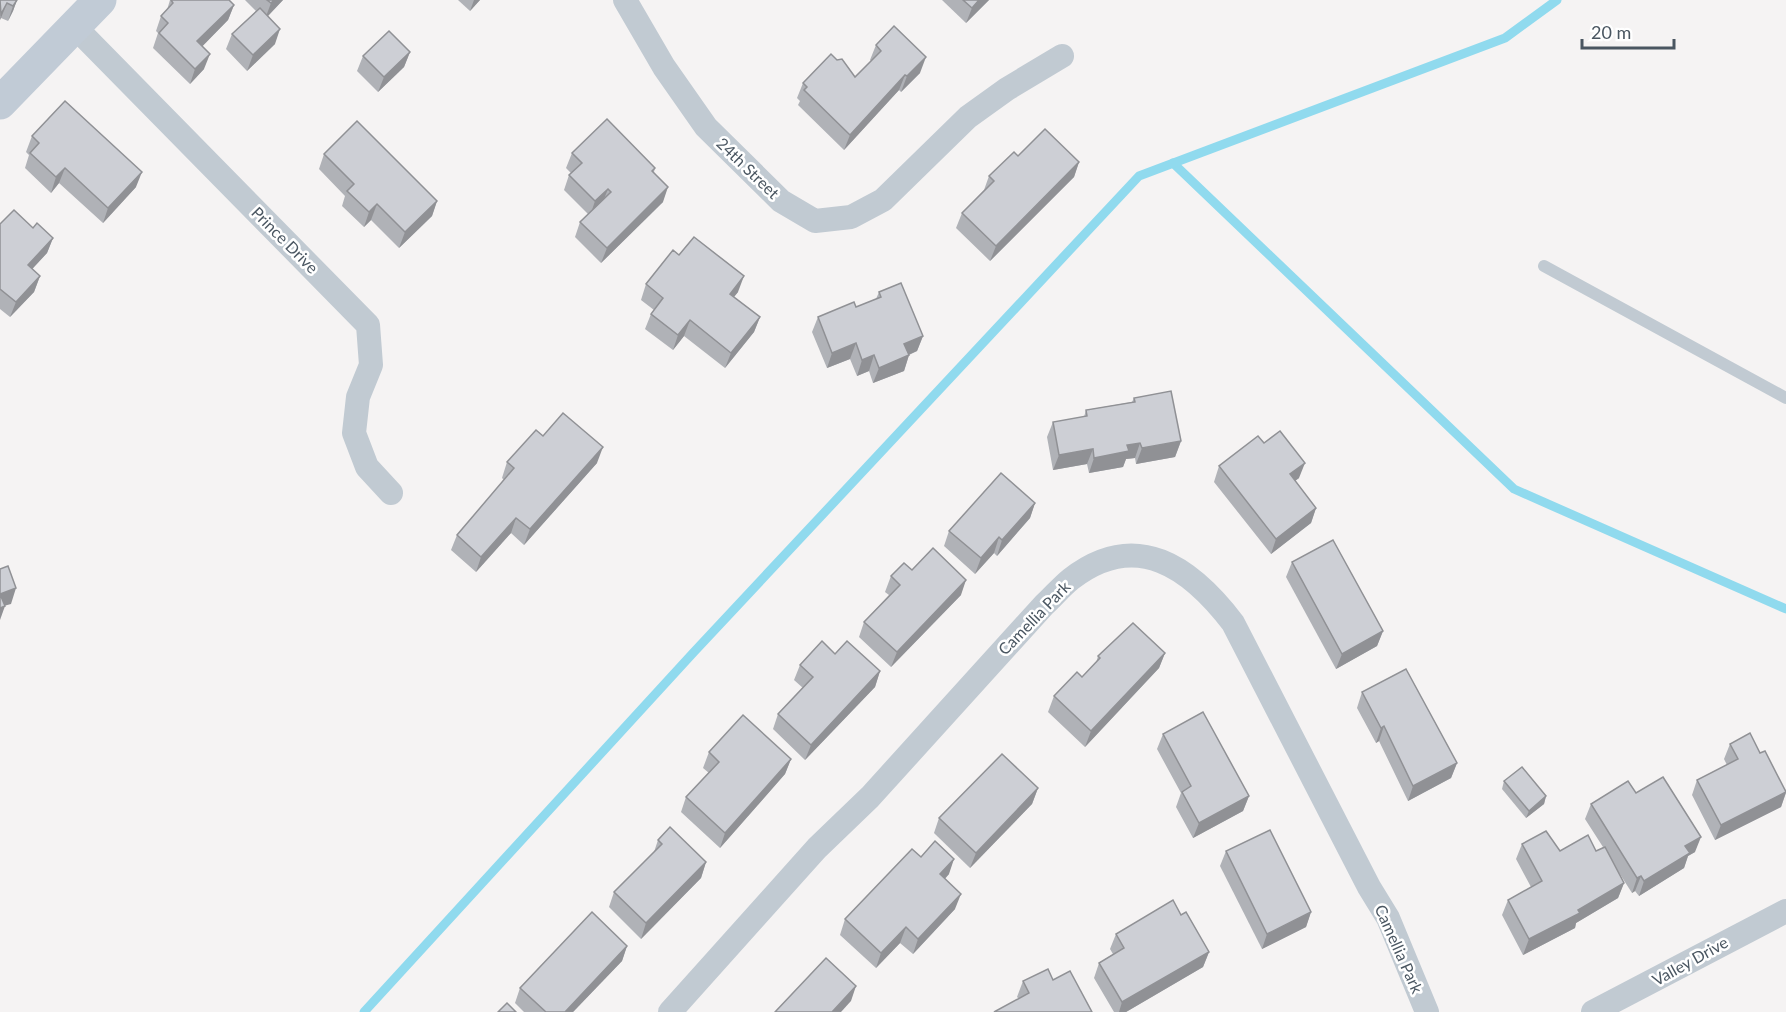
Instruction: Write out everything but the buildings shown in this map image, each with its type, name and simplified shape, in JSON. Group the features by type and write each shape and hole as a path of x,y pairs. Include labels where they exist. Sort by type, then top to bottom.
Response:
{"street":[{"path":"0,103 100,0"},
{"name":"24th Street","path":"626,0 664,67 706,127 782,201 815,220 851,217 883,200 968,117 1007,89 1062,56"},
{"name":"Prince Drive","path":"74,26 368,326 371,365 358,397 354,433 367,467 391,493"},
{"name":"Camellia Park","path":"669,1012 817,848 870,797 1044,605 1072,579 1106,561 1143,555 1181,569 1210,594 1233,623 1369,887 1388,918 1427,1012"},
{"name":"Valley Drive","path":"1593,1012 1786,911"}],"lane":[{"path":"1544,266 1786,398"}],"waterway":[{"path":"364,1012 693,653 1139,176 1505,38 1557,0"},
{"path":"1173,163 1514,489 1786,609"}]}
